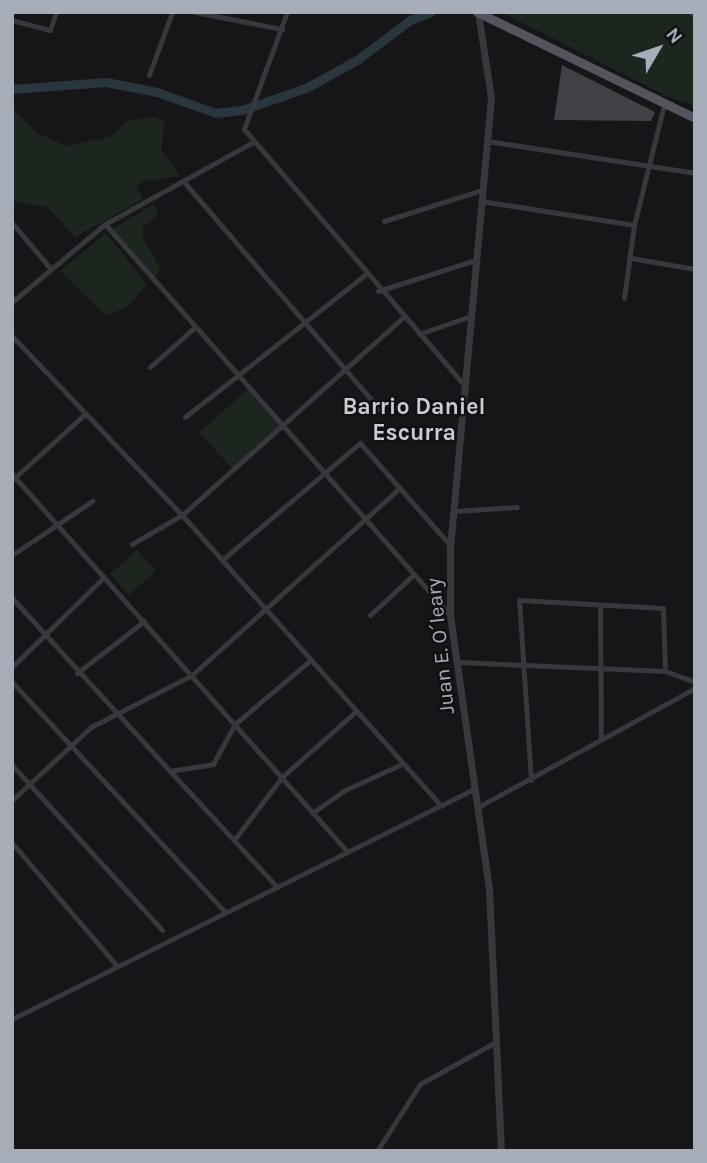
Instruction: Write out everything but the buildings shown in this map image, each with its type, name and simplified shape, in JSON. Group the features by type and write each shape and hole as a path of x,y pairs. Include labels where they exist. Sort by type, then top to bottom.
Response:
{"main road":[{"path":"477,13 695,118"}],"street":[{"path":"12,20 50,30 56,12"},
{"path":"149,75 172,12"},
{"path":"195,12 282,29"},
{"path":"287,12 244,129 378,291 464,385"},
{"name":"Juan E. O´leary","path":"477,13 489,75 487,141 450,545 450,615 489,888 501,1151"},
{"path":"624,298 634,225 652,167 664,105"},
{"path":"487,141 695,173"},
{"path":"12,302 105,224 253,142"},
{"path":"184,182 383,413"},
{"path":"384,221 481,190"},
{"path":"481,201 634,225"},
{"path":"12,223 51,269"},
{"path":"105,224 365,523 450,615"},
{"path":"631,258 694,269 695,260"},
{"path":"378,291 476,260"},
{"path":"185,417 303,321 365,275"},
{"path":"419,334 471,316"},
{"path":"132,544 182,515 284,428 342,368 402,318"},
{"path":"150,367 195,327"},
{"path":"12,336 84,415 182,515 308,662 440,805"},
{"path":"84,415 13,477 61,525 345,849"},
{"path":"222,560 321,471 360,443 450,545"},
{"path":"12,800 91,727 192,675 365,523 400,488"},
{"path":"12,555 61,525 92,501"},
{"path":"454,511 517,507"},
{"path":"370,615 413,575"},
{"path":"12,667 104,577"},
{"path":"12,598 77,673 276,886"},
{"path":"531,780 521,665 519,600 663,608 665,671"},
{"path":"600,606 598,666 601,738"},
{"path":"77,673 144,621"},
{"path":"170,771 213,764 235,724 308,662"},
{"path":"458,662 665,671 695,682"},
{"path":"12,682 224,911"},
{"path":"478,807 695,688"},
{"path":"234,840 282,777 355,712"},
{"path":"312,813 343,791 402,764"},
{"path":"12,765 162,930"},
{"path":"12,1019 345,849 474,789"},
{"path":"12,843 117,966"},
{"path":"377,1151 420,1084 494,1043"}],"shaded area":[{"path":"501,12 695,12 695,106 667,96"},
{"path":"12,108 39,134 67,146 110,137 127,121 154,117 165,122 161,150 180,176 144,181 136,186 143,199 75,237 47,207 12,201"},
{"path":"154,204 158,214 143,227 143,238 160,269 154,279 113,229"},
{"path":"106,233 147,285 127,307 106,316 60,271"},
{"path":"248,389 282,427 234,470 200,432"},
{"path":"137,550 156,571 129,595 110,574"}],"waterway":[{"path":"12,89 106,82 157,92 216,113 242,110 306,88 357,60 410,20 431,12"}],"district":[{"name":"Barrio Daniel Escurra","path":"414,420"}]}
